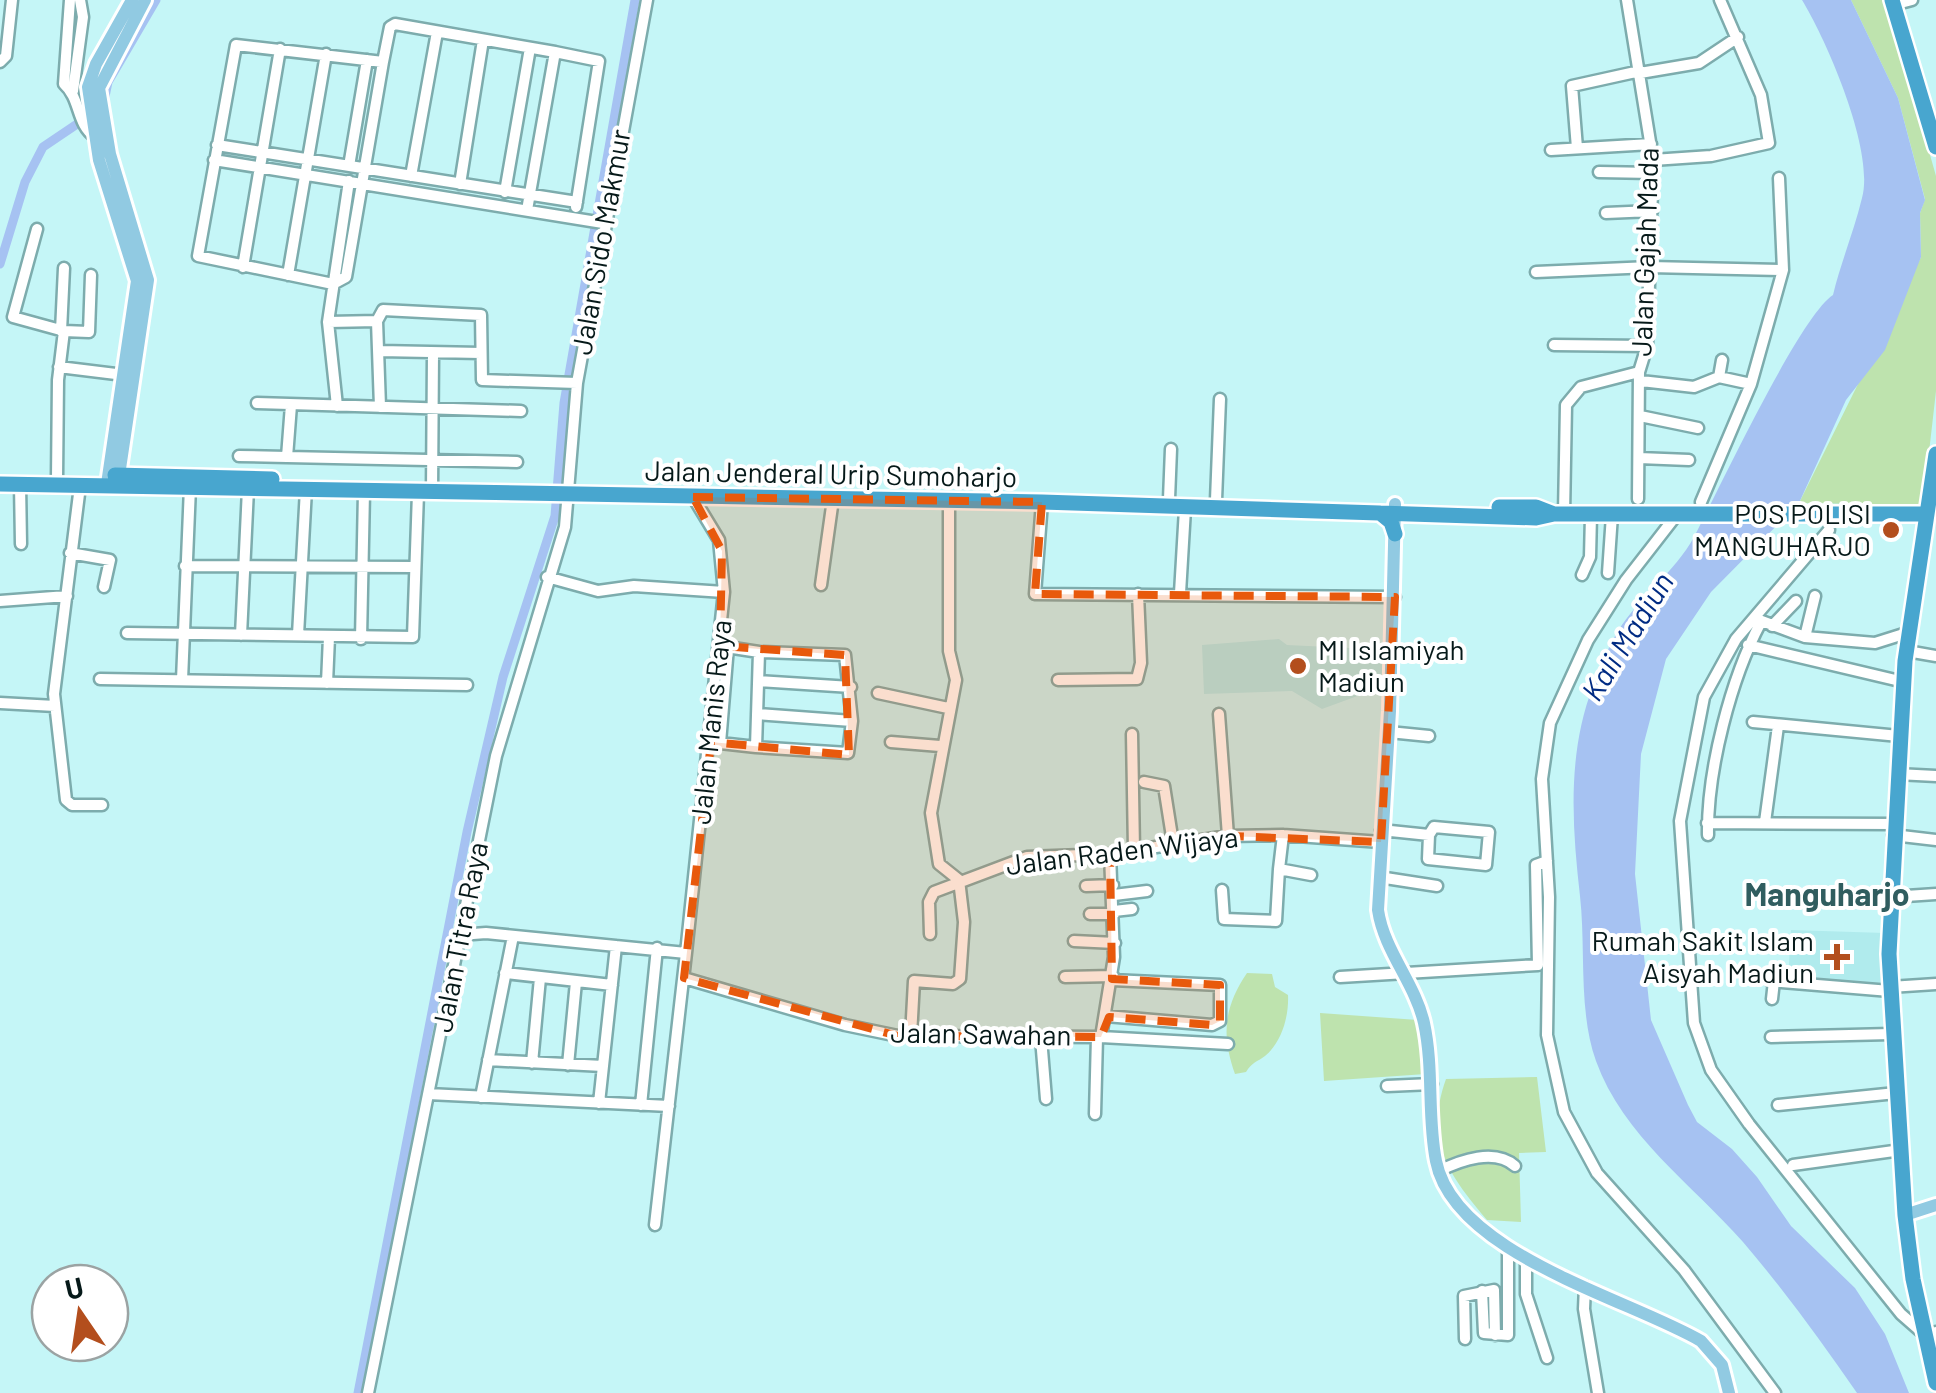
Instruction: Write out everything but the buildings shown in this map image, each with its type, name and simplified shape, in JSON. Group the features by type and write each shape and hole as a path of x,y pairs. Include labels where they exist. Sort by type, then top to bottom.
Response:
{"highway":[{"path":"1893,2 1936,147"},
{"path":"1936,454 1907,651 1899,736 1890,989 1905,1215 1936,1383"},
{"path":"0,480 113,479"},
{"path":"0,480 80,486 113,479"},
{"name":"Jalan Jenderal Urip Sumoharjo","path":"113,479 190,487 364,492 559,490 1216,500 1536,518 1559,514 1928,514"},
{"name":"Jalan Jenderal Urip Sumoharjo","path":"113,479 427,490"},
{"name":"Jalan Jenderal Urip Sumoharjo","path":"559,490 1185,509 1390,510"},
{"path":"1390,510 1395,534"}],"main road":[{"path":"113,479 147,292 147,270 94,130 94,98 96,64 132,0"},
{"path":"94,98 105,70 145,0"},
{"path":"113,479 137,281 125,219"},
{"path":"1395,534 1395,597 1378,878 1383,934 1424,1022 1439,1171 1472,1217 1508,1250 1702,1341 1722,1366 1728,1393"},
{"path":"1905,1215 1936,1206"}],"street":[{"path":"0,62 6,56 12,0"},
{"path":"70,0 72,91 80,114 94,130"},
{"path":"73,43 80,0"},
{"name":"Jalan Sido Makmur","path":"559,490 568,383 647,0"},
{"name":"Jalan Gajah Mada","path":"1559,514 1566,405 1580,387 1640,376 1646,346 1653,160 1627,0"},
{"path":"1653,160 1711,156 1770,143 1761,95 1720,0"},
{"path":"1893,2 1912,0"},
{"path":"333,284 348,271 382,62 392,24 599,61 577,202 579,219"},
{"path":"411,176 437,32"},
{"path":"1577,148 1572,86 1699,63 1738,37"},
{"path":"460,184 483,40"},
{"path":"333,284 198,256 234,48 240,44 382,62"},
{"path":"505,192 530,48"},
{"path":"243,267 280,49"},
{"path":"527,210 555,52"},
{"path":"288,275 326,54"},
{"path":"349,166 367,60"},
{"path":"1552,150 1651,144"},
{"path":"217,145 577,202"},
{"path":"214,160 602,223"},
{"path":"1599,172 1653,173"},
{"path":"1700,502 1751,384 1783,270 1779,178"},
{"path":"337,406 328,322 349,181"},
{"path":"1606,214 1652,211"},
{"path":"37,229 13,317 63,331 89,332 91,275"},
{"path":"1536,272 1650,267 1783,270"},
{"path":"58,478 64,268"},
{"path":"380,408 377,321 382,310 478,314 482,318 482,380 568,383"},
{"path":"328,322 377,321"},
{"path":"1554,345 1646,346"},
{"path":"380,351 481,353"},
{"path":"127,633 412,637 414,568 431,460 433,354"},
{"path":"1719,377 1722,360"},
{"path":"60,367 124,375"},
{"path":"1638,499 1640,376 1694,387 1719,377 1751,384"},
{"path":"1216,500 1220,399"},
{"path":"257,404 520,411"},
{"path":"287,457 291,405"},
{"path":"1640,416 1698,428"},
{"path":"1169,499 1171,449"},
{"path":"239,456 517,462"},
{"path":"1639,458 1689,460"},
{"path":"20,484 21,544"},
{"path":"80,486 54,706 66,800 72,805 102,804"},
{"path":"182,680 190,487"},
{"path":"241,635 248,489"},
{"path":"298,636 306,489"},
{"name":"Jalan Titra Raya","path":"368,1393 496,756 560,544 559,490"},
{"path":"362,638 364,492"},
{"name":"Jalan Manis Raya","path":"684,978 724,646 724,592 718,540 693,497"},
{"path":"821,585 833,500"},
{"path":"910,1036 914,981 952,984 960,979 964,922 959,880 942,868 934,850 931,813 940,746 956,680 949,651 949,501"},
{"path":"1042,502 1036,594 1395,597"},
{"path":"1180,593 1185,509"},
{"path":"1582,575 1590,556 1591,514"},
{"path":"1608,573 1612,515"},
{"path":"1680,516 1598,625 1555,707 1542,779 1547,861 1546,1035 1564,1112 1597,1173 1684,1270 1775,1393"},
{"path":"1829,530 1704,696 1680,822 1694,1023 1712,1070 1749,1124 1878,1288 1930,1334"},
{"path":"70,553 110,560 104,587"},
{"path":"185,566 414,568"},
{"path":"547,577 598,590 634,586 724,592"},
{"path":"1058,680 1137,679 1141,663 1138,594"},
{"path":"0,601 67,596"},
{"path":"1805,637 1814,596"},
{"path":"1796,601 1762,622 1748,645 1711,779 1708,829 1764,822 1893,829 1936,840"},
{"path":"1762,622 1805,637 1875,644 1910,632"},
{"path":"328,637 328,683"},
{"path":"1748,645 1904,682"},
{"path":"715,742 848,753 852,720 845,656 759,652 724,646"},
{"path":"1907,651 1936,656"},
{"path":"756,747 759,652"},
{"path":"100,679 467,685"},
{"path":"759,681 851,687"},
{"path":"878,693 948,708"},
{"path":"0,703 54,706"},
{"path":"757,714 852,720"},
{"path":"1219,714 1228,836"},
{"path":"1752,722 1899,736"},
{"path":"1764,822 1778,726"},
{"path":"1388,732 1429,736"},
{"path":"1132,734 1134,850"},
{"path":"891,742 940,746"},
{"path":"1897,774 1936,776"},
{"path":"1144,782 1164,786 1173,843"},
{"name":"Jalan Raden Wijaya","path":"1434,827 1489,832 1486,864 1429,860 1430,835 1434,827"},
{"path":"1222,890 1224,919 1276,921 1283,835"},
{"name":"Jalan Raden Wijaya","path":"959,880 1026,857 1110,854 1228,836 1430,835"},
{"name":"Jalan Sawahan","path":"684,978 845,1025 910,1036 1099,1037 1113,978 1114,890 1110,854"},
{"path":"1340,977 1538,965 1536,866 1547,861"},
{"path":"1279,869 1310,875"},
{"path":"1378,878 1437,886"},
{"path":"930,934 930,896 959,880"},
{"path":"1086,886 1148,891"},
{"path":"1891,897 1936,894"},
{"path":"1090,914 1132,909"},
{"path":"460,935 686,952"},
{"path":"481,1097 512,936"},
{"path":"1074,941 1114,942"},
{"path":"599,1103 616,946"},
{"path":"641,1105 657,948"},
{"path":"505,974 612,985"},
{"path":"532,1063 540,978"},
{"path":"655,1224 684,978"},
{"path":"1065,978 1220,985 1220,1021 1212,1025 1106,1016"},
{"path":"1772,999 1772,981 1890,989 1936,984"},
{"path":"568,1065 576,982"},
{"path":"1771,1037 1891,1034"},
{"path":"1095,1114 1099,1037 1228,1044"},
{"path":"1041,1038 1046,1099"},
{"path":"488,1060 603,1066"},
{"path":"1387,1086 1432,1084"},
{"path":"1778,1105 1896,1093"},
{"path":"428,1094 669,1106"},
{"path":"1793,1165 1902,1150"},
{"path":"1439,1171 1470,1159 1499,1156 1515,1166"},
{"path":"1488,1291 1484,1333 1509,1334 1508,1250"},
{"path":"1526,1259 1526,1294 1547,1358"},
{"path":"1584,1286 1598,1393"},
{"path":"1465,1339 1464,1296 1508,1290"},
{"path":"1489,1312 1509,1313"}],"highlighted area":[{"path":"693,497 1042,502 1035,594 1395,597 1381,842 1228,836 1110,854 1112,979 1220,985 1220,1021 1212,1025 1109,1017 1101,1037 898,1036 684,978 711,742 849,755 845,655 720,646 722,551"}],"shaded area":[{"name":"MI Islamiyah Madiun","path":"1279,639 1287,645 1394,650 1393,683 1322,709 1292,691 1204,694 1202,645"},
{"name":"Rumah Sakit Islam Aisyah Madiun","path":"1791,930 1885,933 1886,987 1788,980"}],"green space":[{"path":"1851,0 1886,0 1936,176 1936,391 1923,505 1799,503 1921,257 1920,213 1925,199 1898,98"},
{"path":"1247,973 1272,974 1275,987 1288,995 1287,1011 1280,1036 1271,1050 1246,1072 1235,1074 1227,1022 1233,998"},
{"path":"1320,1013 1418,1020 1426,1074 1324,1081"},
{"path":"1537,1077 1546,1152 1519,1153 1521,1222 1487,1220 1451,1172 1439,1139 1440,1101 1446,1079"}],"water":[{"name":"Kali Madiun","path":"1802,0 1851,0 1898,98 1925,200 1920,213 1921,257 1885,350 1846,400 1799,503 1711,592 1666,659 1641,754 1635,874 1651,1020 1688,1105 1697,1122 1732,1149 1757,1177 1791,1226 1855,1288 1885,1334 1909,1393 1857,1393 1743,1242 1641,1136 1608,1088 1596,1061 1585,1001 1574,790 1579,738 1593,686 1618,631 1694,537 1781,369 1801,335 1833,295 1862,198 1862,153 1855,126 1835,68"}],"waterway":[{"path":"103,106 108,82 156,0"},
{"path":"358,1393 467,832 503,677 555,516 564,403 635,0"},
{"path":"0,264 25,182 43,147 86,118"}],"place":[{"name":"POS POLISI MANGUHARJO","path":"1891,530"},
{"name":"MI Islamiyah Madiun","path":"1298,666"},
{"name":"Rumah Sakit Islam Aisyah Madiun","path":"1837,957"}],"district":[{"name":"Manguharjo","path":"1827,895"}]}
